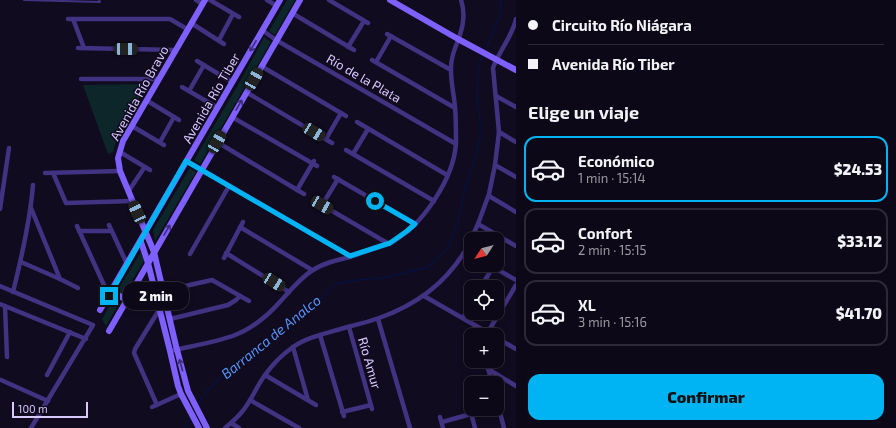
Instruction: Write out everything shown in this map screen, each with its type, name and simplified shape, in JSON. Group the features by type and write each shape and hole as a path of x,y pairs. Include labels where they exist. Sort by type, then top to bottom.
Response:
{"street":[{"path":"196,0 203,2"},
{"path":"210,0 239,17"},
{"path":"267,0 278,3"},
{"path":"109,331 300,0"},
{"path":"328,0 366,22 348,47"},
{"path":"170,351 236,335 253,326 267,315 300,280 312,270 323,264 389,244 423,217 434,201 453,162 456,144 455,108 451,70 452,56 460,40 463,21 461,0"},
{"path":"393,1 460,40 516,70"},
{"name":"Avenida Río Bravo","path":"203,2 123,141 118,158 120,171 128,192 154,252 188,391 208,428"},
{"name":"Avenida Río Tiber","path":"100,310 141,242 186,161 278,3"},
{"path":"292,13 354,50"},
{"path":"219,40 233,14"},
{"path":"176,50 81,48 71,19 170,19 189,26 219,40 224,44"},
{"path":"474,232 489,196 499,132 493,68 494,57 511,34 516,19"},
{"name":"Río de la Plata","path":"262,30 276,40 456,144"},
{"path":"451,70 389,35 374,61 455,108"},
{"path":"197,61 232,82"},
{"path":"189,91 204,65"},
{"path":"261,66 344,114 326,139"},
{"path":"81,79 159,79"},
{"path":"182,87 218,108"},
{"path":"246,92 332,143"},
{"path":"496,96 516,107"},
{"path":"132,126 162,144 177,118 146,100"},
{"path":"232,117 315,164 297,190"},
{"path":"357,122 447,175"},
{"path":"352,154 368,129"},
{"path":"499,132 516,142"},
{"path":"217,142 304,194"},
{"path":"0,208 9,148"},
{"path":"346,150 434,201"},
{"path":"120,152 144,168 150,170"},
{"path":"186,161 350,256"},
{"path":"495,165 516,176"},
{"path":"128,192 144,168"},
{"path":"46,172 120,171"},
{"path":"53,173 66,203 132,201"},
{"path":"322,205 336,178 415,224"},
{"path":"13,292 21,262 31,208 33,185"},
{"path":"190,254 229,186"},
{"path":"489,196 516,212"},
{"path":"315,200 389,244"},
{"path":"31,208 60,278"},
{"path":"243,222 225,255 289,292"},
{"path":"478,224 516,246"},
{"path":"109,225 127,264"},
{"path":"240,228 312,270"},
{"path":"111,231 78,229 110,294 127,300"},
{"path":"141,242 148,263 178,386 198,426"},
{"path":"225,428 242,413 265,375 283,355 293,347 301,342 320,335 378,319 403,309 424,296 437,285 464,252"},
{"path":"21,262 60,278 78,288"},
{"path":"503,272 516,280"},
{"path":"163,291 212,280 249,301"},
{"path":"493,328 516,285"},
{"path":"0,286 93,325 86,339 31,428"},
{"path":"170,319 228,305 240,296"},
{"path":"424,296 480,328"},
{"path":"7,357 2,305 86,339"},
{"path":"157,405 134,353 159,310"},
{"path":"378,319 410,428"},
{"name":"Río Amur","path":"320,335 343,414 372,407 349,327"},
{"path":"47,375 70,332"},
{"path":"504,341 516,347"},
{"path":"293,347 308,400"},
{"path":"488,369 490,376"},
{"path":"488,369 516,386"},
{"path":"265,375 316,405"},
{"path":"1,380 48,400"},
{"path":"152,408 181,394"},
{"path":"250,400 299,428"},
{"path":"443,428 441,420 470,412 475,428"},
{"path":"501,416 504,428"},
{"path":"231,423 239,428"}],"lane":[{"path":"24,0 99,1"}],"green space":[{"path":"287,0 295,0 275,35 269,31"},
{"path":"264,37 271,42 200,164 194,160"},
{"path":"147,84 117,138 113,152 108,154 83,85"},
{"path":"190,168 196,172 155,241 153,230"},
{"path":"141,252 144,261 123,295 117,291"},
{"path":"115,297 121,300 106,326 102,319"}],"waterway":[{"name":"Barranca de Analco","path":"485,51 500,15 501,0"},
{"name":"Barranca de Analco","path":"198,405 204,394 237,361 304,314 335,284 356,280 383,278 428,267 448,248 458,222 465,188 480,140 480,121 477,96 479,64 483,54"},
{"name":"Barranca de Analco","path":"185,428 192,417"}],"route":[{"path":"109,296 186,161 350,256 390,243 415,224 375,201"}]}
